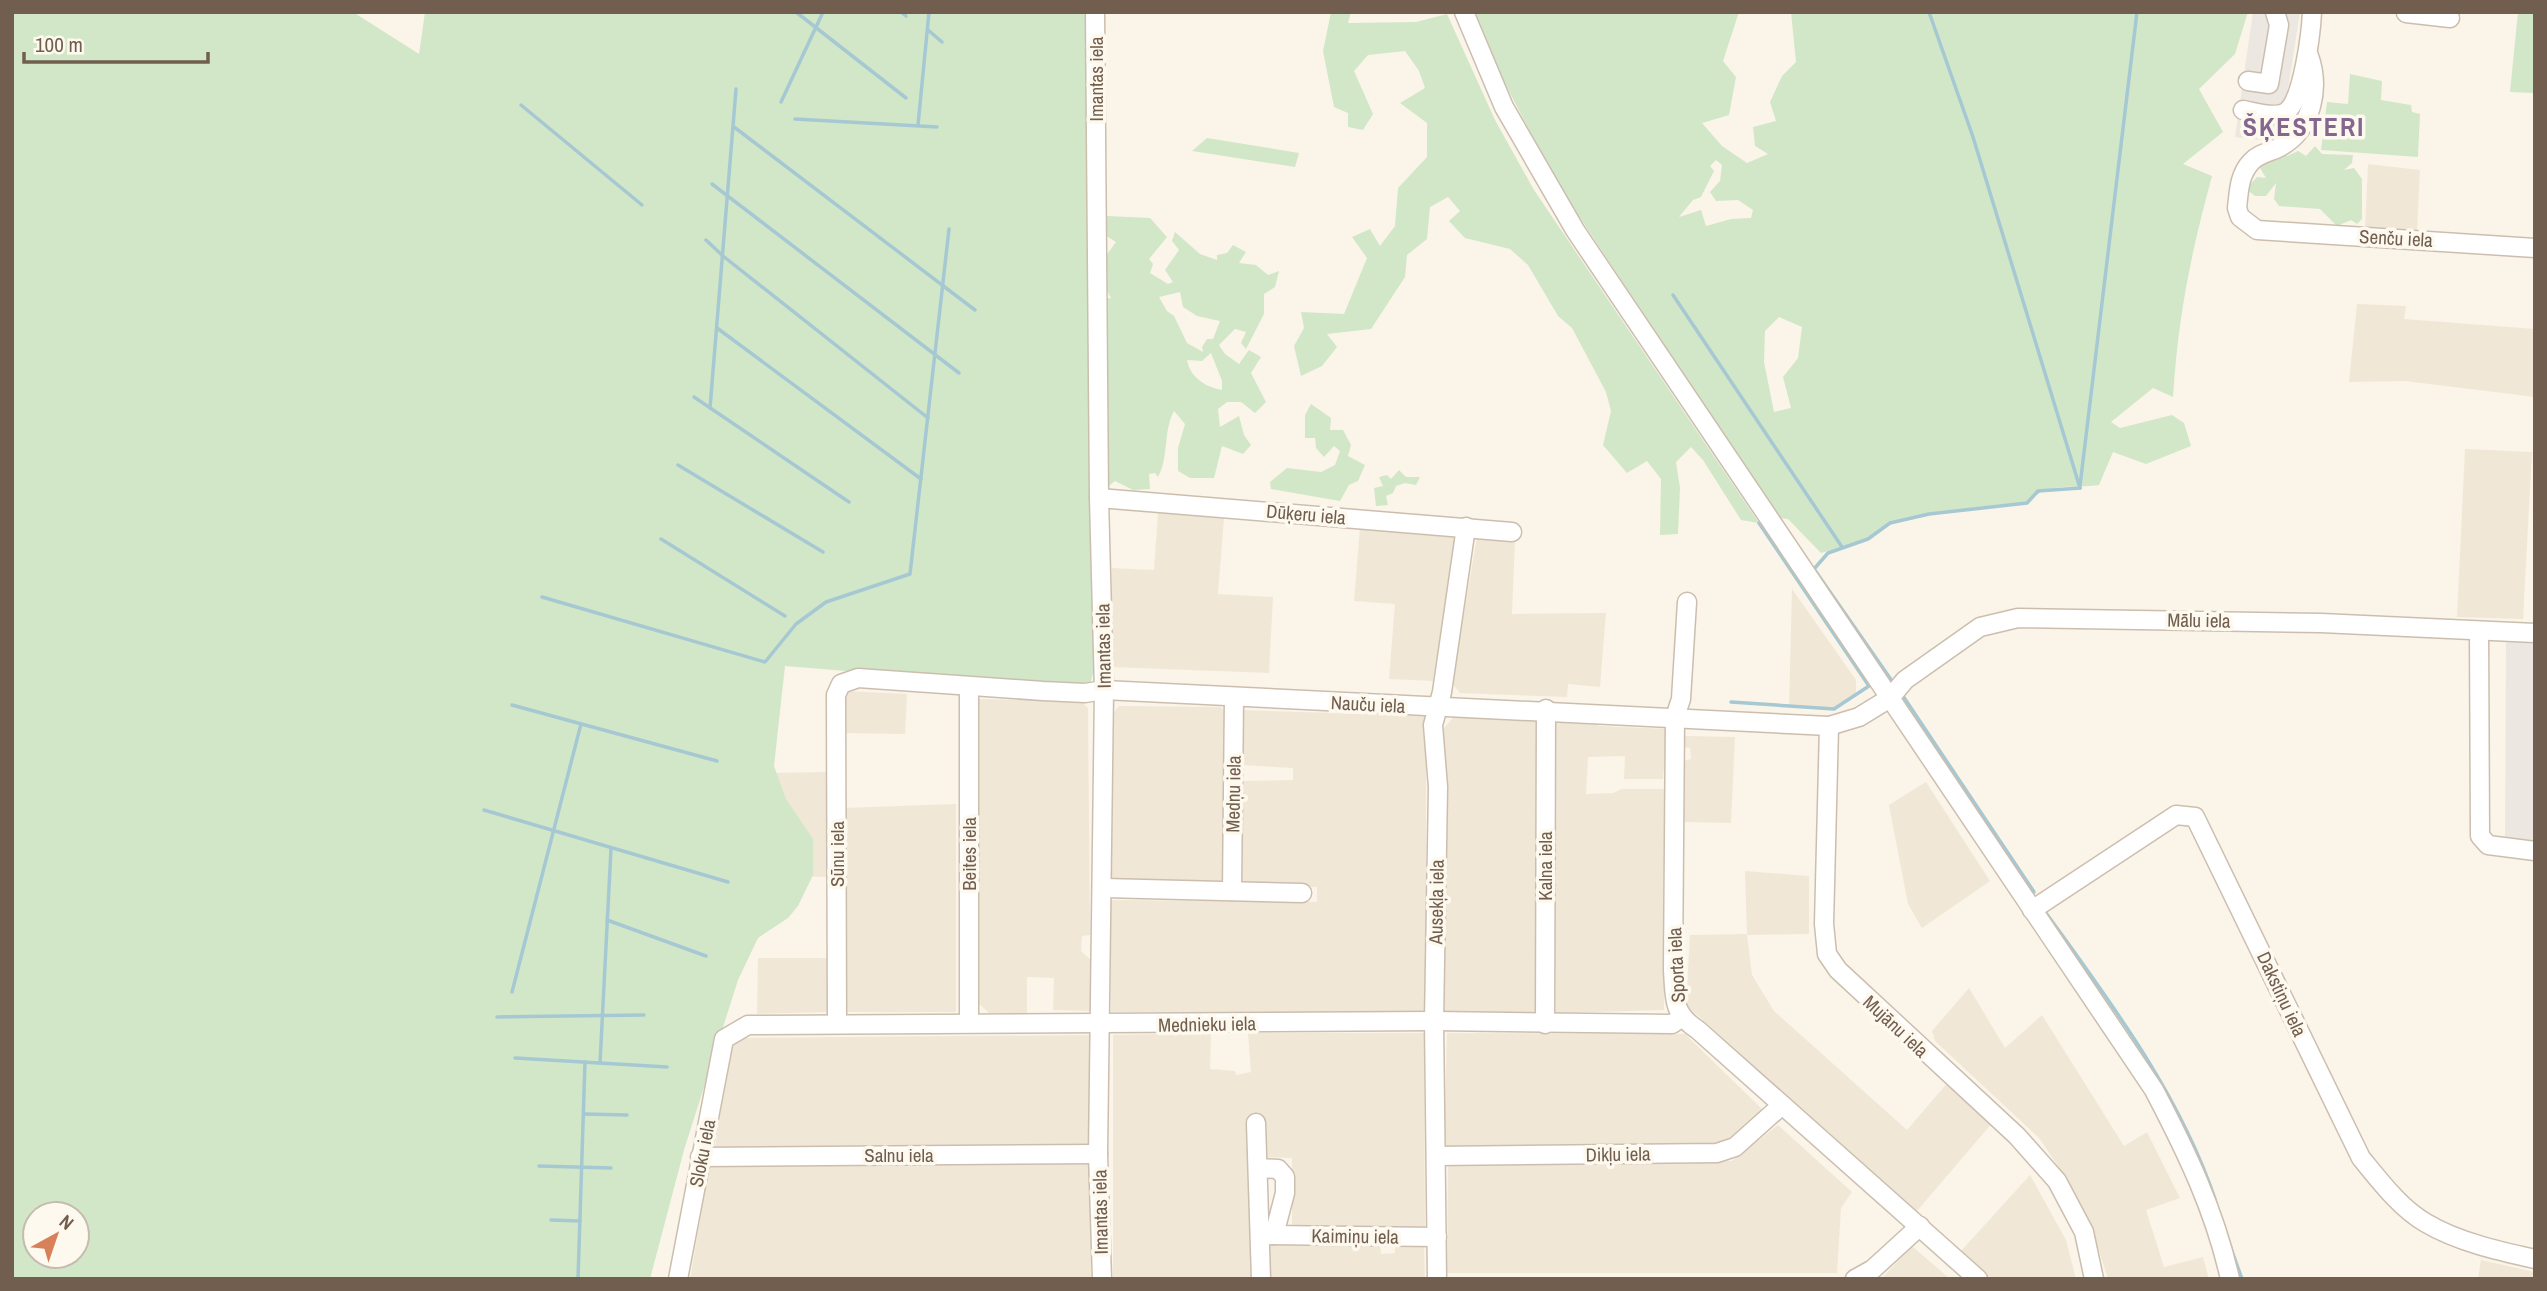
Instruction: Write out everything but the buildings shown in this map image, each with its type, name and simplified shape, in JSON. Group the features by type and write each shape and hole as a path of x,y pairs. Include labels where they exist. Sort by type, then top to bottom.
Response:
{"street":[{"name":"Imantas iela","path":"1095,12 1099,498 1104,690 1104,888 1098,1154 1102,1279"},
{"path":"1464,12 1504,107 1568,219 2154,1090 2193,1163 2222,1244 2230,1279"},
{"path":"2248,81 2269,83 2279,25 2275,12"},
{"path":"2243,110 2276,115 2286,112 2292,105 2309,56 2312,12"},
{"path":"2405,12 2450,18"},
{"name":"Senču iela","path":"2309,56 2316,75 2307,120 2297,134 2279,148 2253,159 2240,180 2236,208 2240,217 2257,230 2535,247"},
{"name":"Dūķeru iela","path":"1099,498 1512,532"},
{"name":"Ausekļa iela","path":"1437,1279 1434,1021 1437,787 1433,725 1439,708 1466,527"},
{"name":"Sporta iela","path":"1687,602 1681,699 1675,717 1673,970 1675,1002 1681,1018 1698,1030 1978,1279"},
{"name":"Mālu iela","path":"1890,698 1905,680 1980,627 2018,618 2321,623 2535,633"},
{"path":"2479,631 2480,836 2488,845 2535,851"},
{"name":"Nauču iela","path":"841,684 858,678 1085,693 1104,690 1439,708 1546,709 1829,726 1859,718 1890,698"},
{"name":"Sūnu iela","path":"837,1024 836,695 841,684"},
{"name":"Beites iela","path":"969,687 969,1022"},
{"name":"Medņu iela","path":"1232,891 1234,697"},
{"name":"Kalna iela","path":"1545,1024 1546,709"},
{"name":"Mujānu iela","path":"1829,726 1824,924 1827,954 1838,970 2017,1136 2057,1181 2084,1232 2094,1279"},
{"name":"Dakstiņu iela","path":"2032,910 2176,815 2195,817 2361,1158 2391,1195 2426,1223 2494,1251 2535,1259"},
{"path":"1104,888 1302,893"},
{"name":"Mednieku iela","path":"733,1032 748,1025 1434,1021 1671,1024 1681,1018"},
{"name":"Sloku iela","path":"678,1279 724,1039 733,1032"},
{"name":"Dikļu iela","path":"1436,1156 1717,1153 1735,1147 1782,1105"},
{"path":"1256,1123 1258,1168 1267,1235 1261,1279"},
{"name":"Salnu iela","path":"700,1157 1098,1154"},
{"path":"1258,1168 1278,1170 1285,1178 1285,1193 1267,1235"},
{"path":"1855,1279 1873,1269 1920,1226"},
{"name":"Kaimiņu iela","path":"1267,1235 1437,1237"}],"shaded area":[{"path":"2253,12 2300,12 2285,108 2287,138 2278,142 2235,137"},
{"path":"2368,164 2420,170 2417,232 2365,229"},
{"path":"2357,304 2406,306 2404,319 2535,329 2535,397 2405,381 2349,382"},
{"path":"2465,449 2532,452 2523,619 2457,617"},
{"path":"1158,513 1224,518 1218,594 1273,597 1269,673 1111,667 1112,568 1154,570"},
{"path":"1360,527 1455,536 1433,681 1389,679 1395,604 1354,601"},
{"path":"1477,537 1515,540 1512,614 1606,613 1600,687 1568,684 1567,697 1460,693 1452,683"},
{"path":"1792,589 1856,680 1856,696 1834,708 1789,707"},
{"path":"2506,642 2535,643 2535,841 2505,841"},
{"path":"844,691 907,694 905,734 843,733"},
{"path":"977,699 1081,701 1088,708 1090,935 1082,936 1081,951 1092,961 1091,1011 1053,1010 1054,978 1027,977 1027,1013 989,1013 976,1001"},
{"path":"1119,706 1220,707 1226,711 1224,883 1112,884 1112,715"},
{"path":"1242,710 1426,716 1426,1013 1111,1012 1110,900 1317,902 1317,887 1238,886 1244,781 1293,780 1293,768 1242,765"},
{"path":"1495,715 1501,720 1537,721 1538,1012 1444,1014 1443,729 1454,717"},
{"path":"1552,717 1589,720 1599,726 1667,729 1663,779 1624,779 1625,756 1588,757 1586,794 1613,793 1622,789 1664,789 1664,1010 1556,1013"},
{"path":"1685,736 1735,737 1731,823 1684,822 1684,761 1691,759 1690,748 1684,747"},
{"path":"827,772 828,877 749,875 770,773"},
{"path":"1926,782 1990,881 1922,928 1908,904 1889,805"},
{"path":"956,804 956,1012 842,1012 845,808"},
{"path":"1745,871 1809,876 1809,934 1747,935 1752,975 1774,1011 1907,1130 1949,1081 1993,1122 1917,1211 1686,1005 1690,935 1747,934"},
{"path":"758,958 828,958 828,1012 757,1014"},
{"path":"1969,988 2005,1048 2042,1015 2124,1146 2147,1132 2180,1198 2146,1210 2164,1267 2203,1257 2209,1279 2108,1279 2092,1229 2069,1182 2039,1138 1935,1041 1932,1031"},
{"path":"1211,1033 1210,1069 1235,1071 1236,1075 1251,1072 1248,1033 1424,1033 1425,1231 1292,1231 1292,1158 1259,1157 1254,1279 1113,1279 1113,1035"},
{"path":"1447,1033 1685,1034 1763,1110 1724,1145 1444,1147"},
{"path":"1091,1035 1092,1144 715,1149 729,1043 734,1038"},
{"path":"1778,1125 1852,1192 1841,1208 1837,1273 1447,1273 1448,1164 1732,1161"},
{"path":"1090,1162 1091,1279 690,1279 709,1167"},
{"path":"2030,1175 2066,1240 2076,1279 1991,1279 1961,1251"},
{"path":"1268,1240 1380,1241 1381,1254 1395,1253 1395,1242 1424,1241 1425,1279 1269,1279"},
{"path":"1912,1246 1950,1279 1881,1279"},
{"path":"2481,1260 2535,1272 2535,1279 2478,1279"}],"green space":[{"path":"12,12 353,12 419,54 425,12 1089,12 1095,667 1090,684 969,681 785,666 774,766 786,799 813,839 813,875 798,906 788,918 758,938 738,980 684,1150 650,1279 12,1279"},
{"path":"1331,12 1351,12 1348,23 1416,22 1447,14 1495,120 1534,190 1759,523 1741,520 1703,460 1691,447 1676,462 1680,488 1678,534 1660,535 1661,479 1647,461 1627,473 1603,445 1611,411 1606,392 1572,328 1558,316 1528,265 1510,249 1465,238 1449,221 1460,211 1448,197 1430,207 1427,239 1407,255 1405,277 1371,329 1327,334 1337,347 1322,366 1301,376 1294,346 1304,328 1301,312 1344,314 1367,258 1352,237 1370,229 1380,246 1395,226 1398,188 1427,157 1427,123 1400,103 1425,88 1419,71 1405,51 1368,55 1354,71 1373,114 1363,130 1348,127 1348,113 1334,107 1323,51"},
{"path":"1468,12 1739,12 1723,61 1736,77 1729,115 1702,123 1722,146 1747,163 1768,154 1755,146 1753,127 1776,121 1770,102 1782,76 1796,62 1791,12 2248,12 2235,54 2199,89 2223,132 2183,164 2212,176 2186,285 2173,397 2153,388 2111,422 2120,428 2172,415 2184,423 2191,446 2146,464 2113,452 2099,485 2060,487 2043,491 2027,503 1929,514 1890,523 1868,539 1821,553 1788,519 1779,518 1555,180","holes":["1716,160 1722,165 1720,181 1710,192 1716,201 1738,200 1753,210 1751,218 1731,219 1706,226 1701,210 1679,217 1693,200 1701,197 1714,171 1710,166","1779,317 1802,327 1798,358 1783,377 1791,408 1774,412 1764,362 1765,331"]},
{"path":"2518,12 2535,12 2533,93 2510,92"},
{"path":"2350,74 2382,81 2381,100 2411,105 2412,112 2420,114 2418,157 2321,150 2327,102 2348,104"},
{"path":"1207,138 1299,153 1295,167 1192,151"},
{"path":"2315,146 2322,154 2353,155 2352,163 2344,170 2354,168 2362,179 2362,219 2357,224 2351,220 2337,226 2320,209 2279,206 2274,199 2276,183 2266,196 2255,196 2246,189 2257,177 2266,178 2259,166 2282,151 2287,156 2298,151 2306,156"},
{"path":"1107,216 1150,218 1167,237 1149,259 1153,264 1150,273 1168,284 1173,282 1165,270 1179,250 1172,241 1175,232 1200,254 1217,260 1217,255 1227,253 1233,245 1246,252 1239,263 1256,265 1268,275 1279,271 1275,287 1264,294 1264,314 1246,349 1241,343 1246,332 1235,329 1219,345 1225,354 1239,364 1249,350 1261,357 1251,373 1266,402 1255,413 1241,402 1227,402 1218,409 1220,427 1239,416 1244,435 1251,445 1243,454 1222,446 1214,478 1190,478 1178,471 1178,448 1185,424 1174,411 1168,427 1161,470 1158,477 1155,473 1149,474 1150,489 1133,490 1115,481 1103,490 1101,451 1108,442 1100,434 1101,425 1107,420 1100,411 1101,342 1107,333 1102,326 1102,299 1111,298 1103,284 1108,276 1100,264 1116,242 1100,232","holes":["1180,292 1183,307 1197,316 1220,321 1213,339 1207,339 1202,347 1203,352 1187,343 1174,316 1167,311 1159,297","1211,353 1222,381 1222,390 1199,380 1191,371 1187,360 1202,361"]},
{"path":"1311,404 1331,418 1330,430 1343,430 1351,445 1348,456 1365,465 1358,481 1349,485 1340,501 1271,489 1270,482 1287,468 1321,472 1335,465 1340,451 1334,446 1324,457 1316,448 1315,438 1305,438 1305,415"},
{"path":"1399,470 1406,477 1420,477 1416,485 1405,483 1396,486 1393,493 1386,496 1388,505 1376,506 1374,488 1383,486 1379,477 1387,475 1391,479"}],"waterway":[{"path":"796,12 906,98"},
{"path":"781,102 823,12"},
{"path":"901,12 906,16"},
{"path":"918,125 929,12"},
{"path":"1929,12 1973,137 2080,488"},
{"path":"2080,486 2137,12"},
{"path":"928,30 942,42"},
{"path":"710,408 736,89"},
{"path":"521,105 642,205"},
{"path":"795,119 937,127"},
{"path":"734,127 975,310"},
{"path":"712,184 959,373"},
{"path":"542,597 765,662 796,624 826,602 910,574 949,229"},
{"path":"706,240 928,418"},
{"path":"1673,295 1842,547"},
{"path":"717,328 921,479"},
{"path":"694,397 849,502"},
{"path":"678,465 823,552"},
{"path":"1892,681 1814,569 1828,553 1868,539 1890,523 1929,514 2027,503 2038,491 2080,488"},
{"path":"1731,702 1834,709 1869,686 1759,523"},
{"path":"661,539 785,616"},
{"path":"1903,696 2034,892"},
{"path":"512,705 717,761"},
{"path":"512,992 581,724"},
{"path":"484,810 728,882"},
{"path":"600,1063 611,849"},
{"path":"2046,913 2119,1015 2163,1086 2183,1122 2215,1199"},
{"path":"607,920 706,956"},
{"path":"497,1017 644,1015"},
{"path":"515,1058 667,1067"},
{"path":"578,1279 585,1062"},
{"path":"584,1114 627,1115"},
{"path":"539,1166 611,1168"},
{"path":"551,1220 580,1221"},
{"path":"2228,1240 2242,1279"}],"district":[{"name":"ŠĶESTERI","path":"2304,126"}]}
